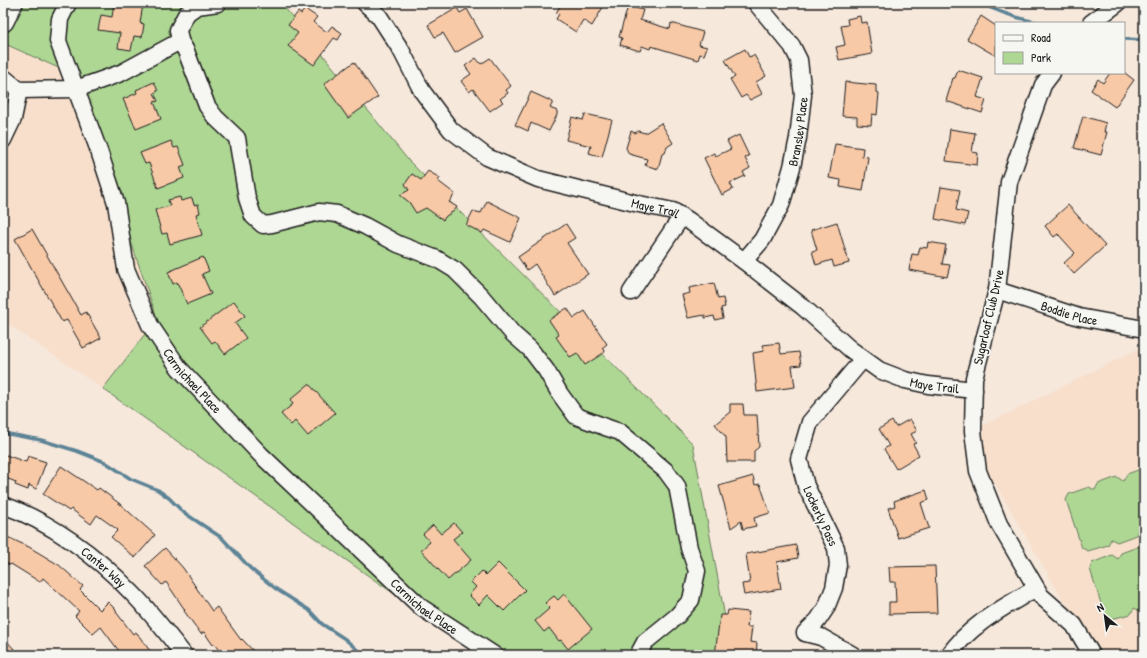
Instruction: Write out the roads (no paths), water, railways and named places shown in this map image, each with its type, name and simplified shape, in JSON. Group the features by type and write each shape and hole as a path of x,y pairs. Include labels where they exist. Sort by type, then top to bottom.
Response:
{"main road":[{"path":"3,21 12,3"}],"street":[{"name":"Carmichael Place","path":"68,3 60,19 58,41 99,151 116,203 126,269 150,324 178,368 262,455 422,608 494,655"},
{"path":"218,3 197,6 187,13 178,30 180,41 186,51 207,106 214,117 237,138 247,198 253,216 263,225 320,212 337,214 365,226 398,244 437,259 455,270 481,296 513,334 530,349 546,370 560,394 576,416 620,432 666,471 677,486 690,548 697,571 691,600 677,616 645,642 638,655"},
{"name":"Maye Trail","path":"365,3 379,16 400,50 422,91 451,130 487,157 538,179 638,204 673,211 682,216 803,307 850,349 879,370 905,380 928,385 974,390"},
{"name":"Bransley Place","path":"744,262 762,240 781,205 792,167 798,138 803,95 799,60 792,46 756,3"},
{"path":"1092,22 1118,3"},
{"path":"3,77 19,90 76,89 121,73 180,41"},
{"name":"Sugarloaf Club Drive","path":"1051,74 1043,85 1009,182 997,290 974,378 974,432 978,471 999,524 1041,596 1074,625 1092,655"},
{"path":"3,140 13,119 19,90"},
{"path":"631,292 682,216"},
{"name":"Boddie Place","path":"997,290 1079,317 1144,329"},
{"name":"Lockerly Pass","path":"853,655 821,637 805,634 818,620 826,608 834,588 838,565 836,548 806,486 799,459 810,422 863,359"},
{"name":"Canter Way","path":"3,504 31,517 65,537 96,560 131,591 184,655"},
{"path":"949,655 957,643 983,621 1036,588"}],"waterway":[{"path":"980,3 1009,15 1036,22"},
{"path":"1125,39 1144,40"},
{"path":"3,433 41,440 77,451 105,462 131,479 158,490 169,498 183,512 222,538 251,569 276,589 309,610 322,624 345,639 363,655"}]}
